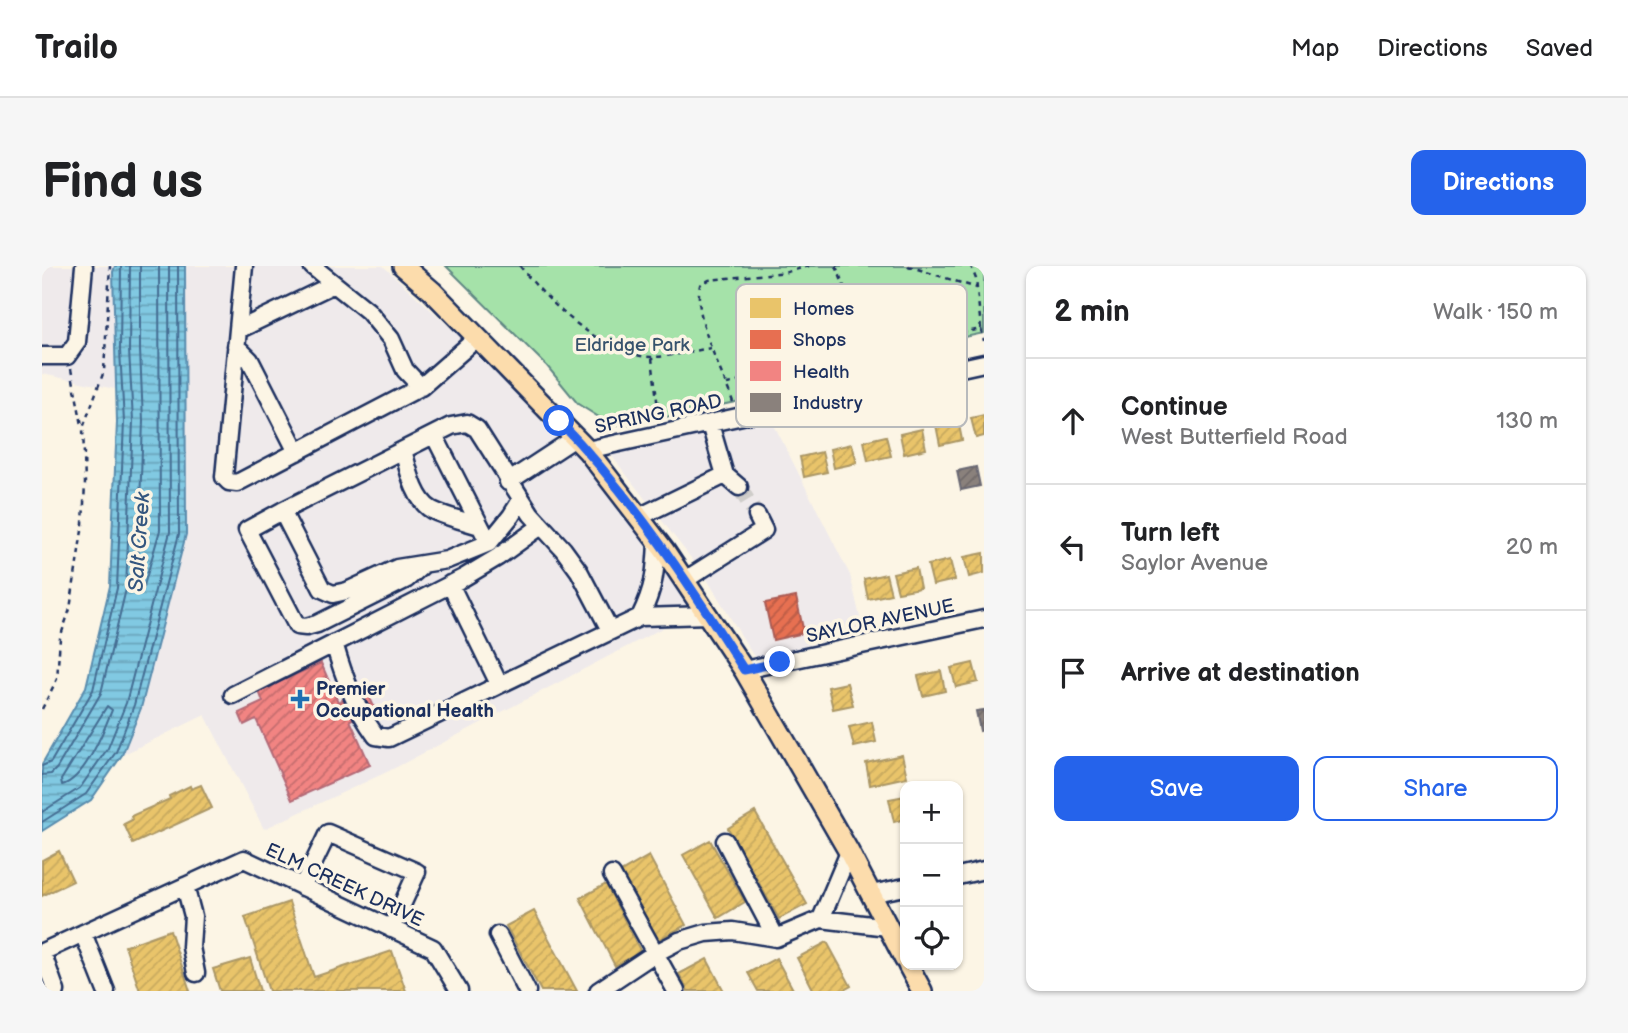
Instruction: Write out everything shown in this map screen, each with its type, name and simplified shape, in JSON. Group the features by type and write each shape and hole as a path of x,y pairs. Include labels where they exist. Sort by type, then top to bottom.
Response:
{"main road":[{"path":"403,266 432,291 581,444 657,540 744,670 849,852 900,950"},
{"path":"911,970 922,991"}],"street":[{"path":"42,356 67,356 77,342 84,266"},
{"path":"244,266 224,477 229,482 237,483 421,387 477,338"},
{"path":"312,266 368,311 391,339 405,370 421,387"},
{"path":"237,338 334,284"},
{"path":"237,338 297,452"},
{"name":"SPRING ROAD","path":"581,444 662,434 736,418"},
{"path":"425,564 407,579 317,624 297,626 247,530 451,426 467,423 477,429 521,500 541,526 564,549 610,629"},
{"path":"710,424 726,475 739,487"},
{"path":"434,435 489,543"},
{"path":"508,482 581,444"},
{"path":"403,450 419,495 430,509 480,526"},
{"path":"639,517 726,475"},
{"path":"282,511 322,589 332,594 347,591 397,568 447,560 489,543 521,500"},
{"path":"685,580 764,530 757,516"},
{"path":"233,695 450,584 498,557 541,526"},
{"path":"640,617 651,594 656,573 657,540"},
{"path":"450,584 499,684"},
{"path":"334,643 348,689 363,718 376,736 389,738 610,629 640,617 709,615"},
{"name":"SAYLOR AVENUE","path":"744,670 984,620"},
{"path":"302,887 328,833 417,872 391,929"},
{"path":"725,841 776,938"},
{"path":"821,919 849,852"},
{"name":"ELM CREEK DRIVE","path":"42,952 244,859 432,948 459,991"},
{"path":"963,875 984,870"},
{"path":"612,875 676,991"},
{"path":"185,886 193,916 191,947 196,973"},
{"path":"871,894 900,888"},
{"path":"598,991 656,953 679,941 706,933 733,931 776,938 821,919 888,927"},
{"path":"83,933 106,991"},
{"path":"498,935 527,991"},
{"path":"42,952 56,991"}],"path":[{"path":"83,428 104,371 110,266"},
{"path":"520,266 550,300 583,328 603,342 630,354 652,357 711,348"},
{"path":"736,412 711,348 698,296 700,285 709,279 787,272 809,266"},
{"path":"836,266 843,284"},
{"path":"908,266 964,284"},
{"path":"971,266 977,288 984,341"},
{"path":"967,285 977,288"},
{"path":"967,332 981,329"},
{"path":"42,709 57,679 60,638 70,609 83,524 83,428 67,356"},
{"path":"652,357 662,434"},
{"path":"727,384 736,382"}],"shaded area":[{"path":"42,266 115,266 115,389 42,374"},
{"path":"185,266 383,266 487,361 577,456 642,533 697,610 389,771 264,829 205,715 122,755 141,708 186,534"},
{"path":"736,425 775,427 850,575 863,630 756,660 705,576 611,455"}],"green space":[{"name":"Eldridge Park","path":"446,266 984,266 984,333 967,337 967,284 736,284 736,402 627,425 610,424 578,404 547,366"}],"water":[{"name":"Salt Creek","path":"115,266 185,266 186,534 141,708 122,755 91,800 42,831 42,764 86,687 110,586 117,422"}],"building: Homes":[{"path":"984,415 984,436 976,438 971,418"},
{"path":"936,427 959,427 962,440 940,445"},
{"path":"922,429 926,449 904,454 900,434"},
{"path":"886,436 891,456 868,461 864,441"},
{"path":"852,444 857,463 834,468 830,449"},
{"path":"822,452 827,472 804,477 800,457"},
{"path":"984,553 984,573 969,577 964,557"},
{"path":"950,560 955,580 933,585 928,565"},
{"path":"916,568 920,588 898,592 893,573"},
{"path":"886,574 891,594 868,599 864,579"},
{"path":"973,663 978,682 956,687 951,668"},
{"path":"941,671 945,691 923,696 918,676"},
{"path":"847,683 853,705 833,709 828,687"},
{"path":"872,722 876,742 854,747 849,727"},
{"path":"902,755 907,777 870,785 866,763"},
{"path":"201,785 212,808 133,844 124,824 132,820 131,816 170,799 169,796 190,786 191,789"},
{"path":"900,797 900,820 894,822 889,799"},
{"path":"755,812 807,904 779,919 728,828"},
{"path":"710,840 745,902 718,918 683,855"},
{"path":"59,851 73,881 42,896 42,860"},
{"path":"649,856 686,925 658,940 621,872"},
{"path":"606,884 641,952 615,966 580,898"},
{"path":"289,902 314,977 392,951 406,991 269,991 245,917"},
{"path":"534,911 577,991 541,991 506,926"},
{"path":"170,930 190,991 140,991 125,946"},
{"path":"827,942 851,986 842,991 814,991 797,958"},
{"path":"250,958 260,991 220,991 213,969"},
{"path":"776,958 794,991 758,991 748,973"},
{"path":"707,959 724,991 688,991 679,974"}],"building: Shops":[{"path":"796,597 804,633 773,640 765,603"}],"building: Health":[{"path":"321,663 338,702 366,689 375,709 350,720 370,765 292,800 256,719 244,725 239,713 263,702 259,691"}],"building: Industry":[{"path":"976,467 980,486 961,490 957,471"},
{"path":"984,710 984,730 980,731 976,711"}],"tunnel":[{"path":"739,487 757,516"}],"place":[{"name":"Premier Occupational Health","path":"300,699"}],"route":[{"path":"559,421 587,450 664,550 744,670 780,662"}]}
